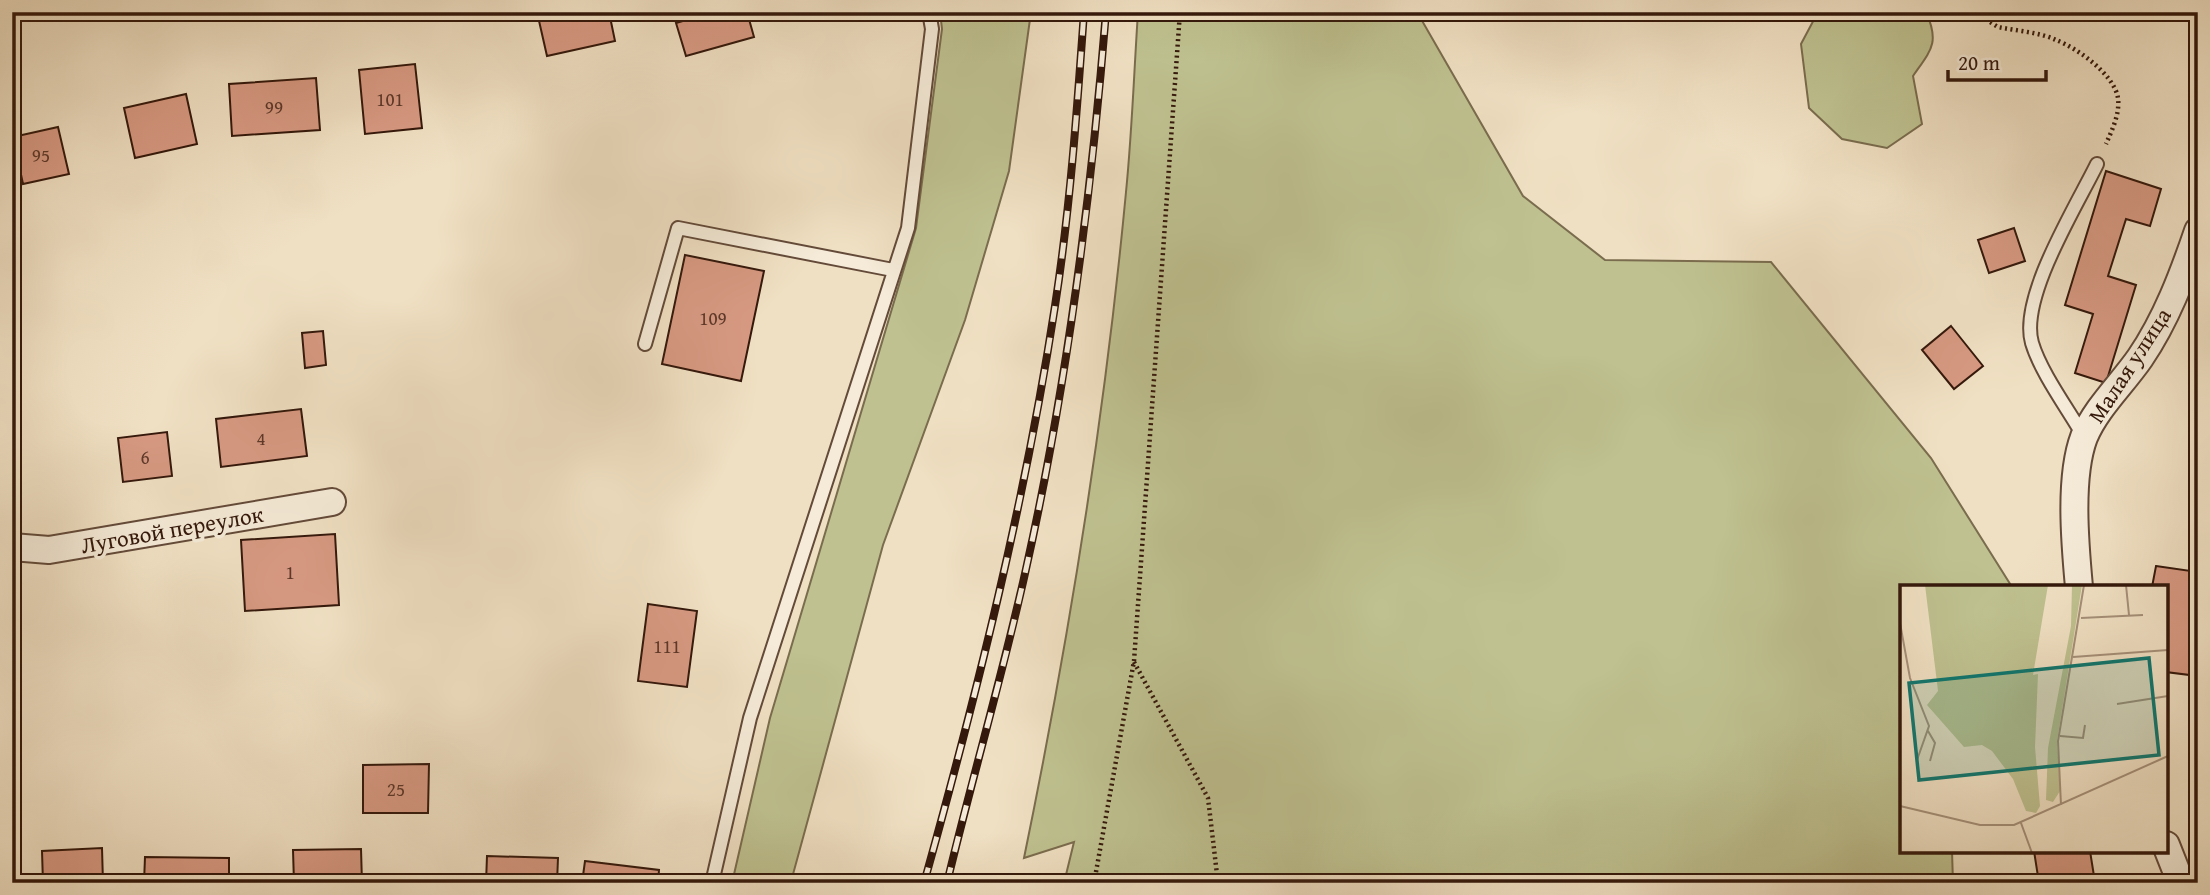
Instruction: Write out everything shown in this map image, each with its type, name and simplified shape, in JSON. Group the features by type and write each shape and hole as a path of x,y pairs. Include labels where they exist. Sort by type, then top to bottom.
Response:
{"street":[{"name":"Малая улица","path":"2079,585 2076,483 2084,438 2094,418 2151,341 2177,287 2198,231"},
{"name":"Луговой переулок","path":"12,547 49,550 332,502"},
{"path":"2168,850 2181,883"}],"lane":[{"path":"712,883 750,718 908,228 932,29 929,12"},
{"path":"2084,438 2033,346 2029,323 2034,295 2096,164"},
{"path":"645,344 678,228 893,270"}],"path":[{"path":"12,18 34,12"},
{"path":"1094,883 1134,661 1180,12"},
{"path":"1986,12 1990,22 1998,27 2054,38 2067,45 2109,79 2118,97 2118,110 2096,164"},
{"path":"1134,661 1208,798 1218,883"}],"green space":[{"path":"940,12 1031,12 1009,171 965,320 883,545 792,878 790,883 732,883 770,718 916,228 942,29"},
{"path":"1138,12 1417,12 1523,196 1605,260 1771,262 1931,458 2011,585 1900,585 1900,853 1952,853 1953,883 1064,883 1074,842 1024,858 1071,610 1084,526 1108,359 1131,124"},
{"path":"1818,12 1926,12 1932,31 1932,46 1913,76 1922,124 1887,148 1842,139 1809,108 1801,44"}],"building":[{"path":"537,12 609,12 615,41 547,56"},
{"path":"676,12 701,12 677,18"},
{"path":"713,12 747,12 754,37 686,56 676,23"},
{"path":"415,64 422,128 365,134 359,70"},
{"path":"316,78 320,130 232,136 229,84"},
{"path":"186,94 197,144 135,158 124,108"},
{"path":"58,127 69,174 23,184 13,137"},
{"path":"2106,171 2161,189 2150,226 2126,219 2108,276 2136,285 2106,383 2075,373 2093,314 2065,305"},
{"path":"2014,228 2025,261 1989,273 1978,240"},
{"path":"685,255 764,271 741,381 662,364"},
{"path":"1951,326 1983,366 1954,389 1922,350"},
{"path":"323,331 326,365 305,368 302,333"},
{"path":"301,409 307,456 221,467 216,419"},
{"path":"167,432 172,476 123,482 118,438"},
{"path":"335,534 339,605 245,611 241,540"},
{"path":"2156,566 2198,572 2198,676 2168,672 2168,585 2152,585"},
{"path":"648,604 697,611 687,687 638,681"},
{"path":"429,764 428,813 363,813 363,765"},
{"path":"102,848 103,883 43,883 42,851"},
{"path":"361,849 362,883 294,883 293,850"},
{"path":"2034,853 2090,853 2094,876 2039,883"},
{"path":"487,856 558,858 557,883 486,883"},
{"path":"145,857 229,858 229,883 144,883"},
{"path":"585,861 659,870 658,883 582,883"}],"railway":[{"path":"924,883 998,597 1043,379 1065,233 1084,12"},
{"path":"947,883 1017,608 1054,431 1085,222 1106,12"}]}
